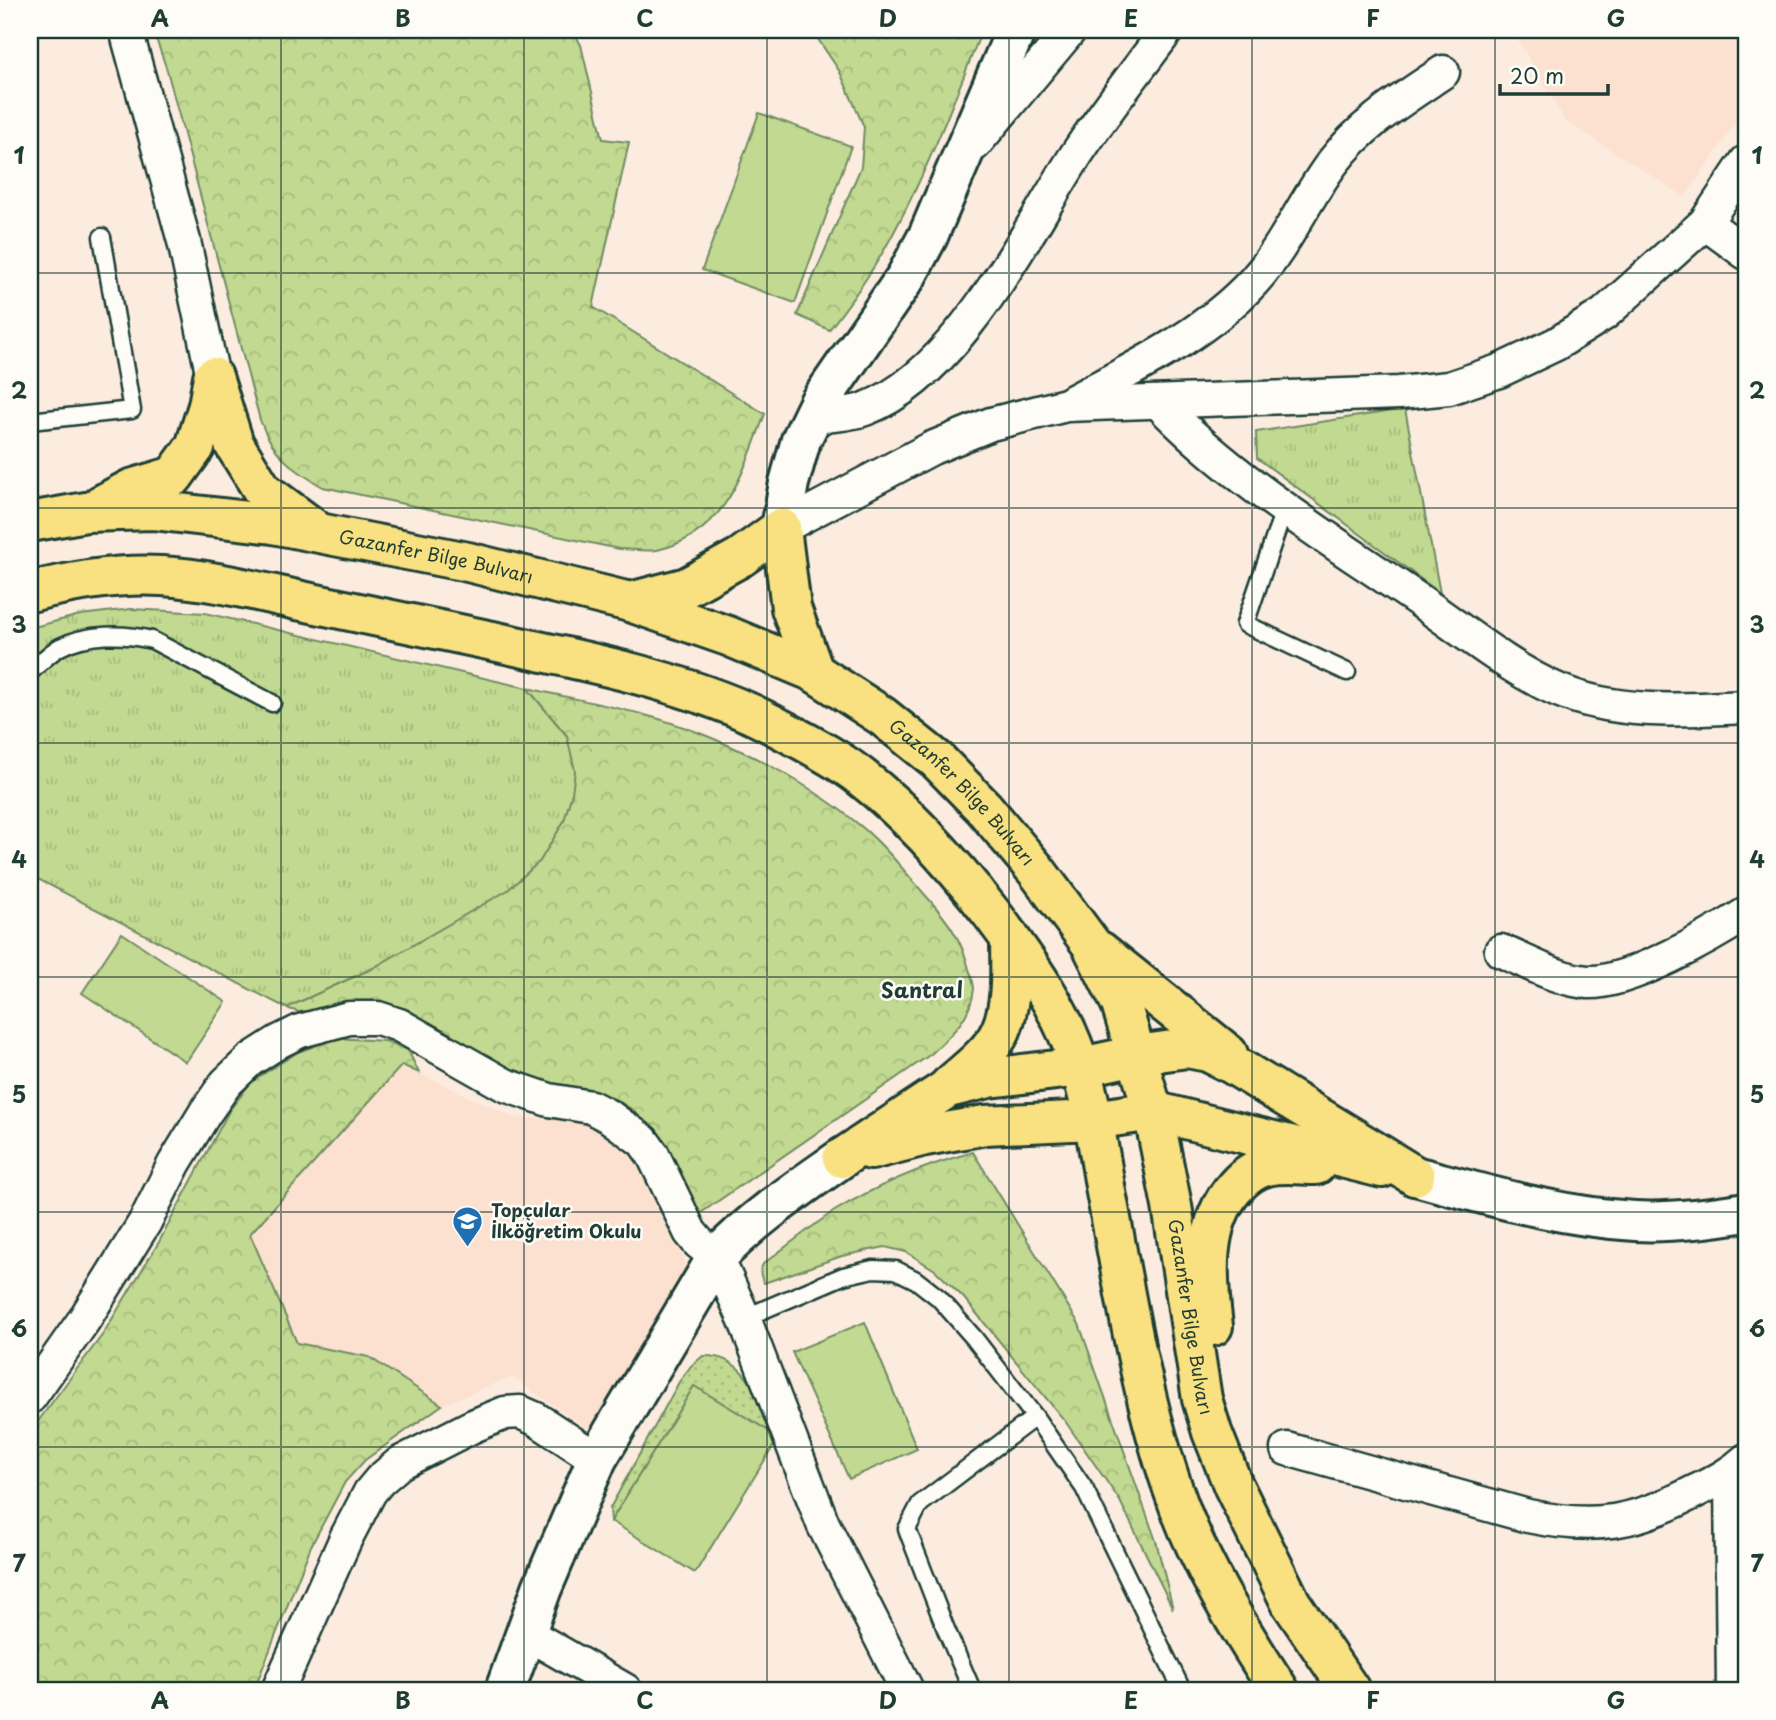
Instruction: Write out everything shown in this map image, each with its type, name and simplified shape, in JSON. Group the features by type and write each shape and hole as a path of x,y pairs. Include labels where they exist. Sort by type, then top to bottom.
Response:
{"main road":[{"path":"86,512 131,489 174,476 195,447 208,406 213,377"},
{"path":"213,377 234,444 263,491 320,534"},
{"name":"Gazanfer Bilge Bulvarı","path":"30,522 86,512 153,510 273,524 468,562 630,602 728,636 814,672 882,716 937,760 984,808 1037,870 1091,944 1121,1004 1153,1111 1172,1206 1202,1399 1221,1456 1291,1603 1350,1690"},
{"path":"630,602 687,587 741,557 781,527"},
{"path":"781,527 790,608 814,672"},
{"path":"30,592 69,582 116,576 160,576 215,583 532,650 684,688 747,711 809,744 859,775 947,859 1010,938 1058,1013 1081,1067 1132,1326 1158,1442 1174,1492 1191,1536 1213,1580 1279,1690"},
{"path":"842,1158 948,1088 988,1049 1001,1031 1007,1009 1010,938"},
{"path":"1091,944 1262,1081"},
{"path":"948,1088 989,1078 1081,1067 1187,1048 1208,1052 1262,1081 1415,1176"},
{"path":"842,1158 925,1136 985,1125 1093,1120 1153,1111 1415,1176"},
{"path":"1252,1523 1221,1397 1209,1300 1209,1265 1214,1220 1240,1181 1250,1172 1265,1166 1374,1166"}],"street":[{"path":"126,30 184,241 213,377"},
{"path":"781,527 789,482 801,440 819,403 906,277 928,236 1016,30"},
{"path":"962,158 1070,30"},
{"path":"813,417 863,410 885,399 938,358 981,306 1078,152 1167,30"},
{"path":"1066,405 1158,357 1228,306 1262,271 1332,163 1355,137 1381,115 1443,72"},
{"path":"781,527 932,448 991,424 1066,405 1399,393 1449,388 1499,371 1604,314 1705,223 1746,162"},
{"path":"1705,223 1746,253"},
{"path":"1159,403 1188,433 1285,507 1498,654 1558,690 1614,706 1689,710 1746,707"},
{"path":"1501,951 1570,979 1590,982 1615,978 1652,964 1746,914"},
{"path":"30,1397 84,1320 145,1222 174,1164 226,1083 250,1060 300,1031 336,1020 379,1018 399,1025 505,1085 549,1100 592,1107 643,1141 653,1155 690,1232 717,1257 744,1318 823,1524 907,1690"},
{"path":"505,1690 597,1459 717,1257 737,1236 773,1207 842,1158"},
{"path":"1415,1176 1536,1207 1599,1218 1637,1222 1671,1221 1746,1212"},
{"path":"278,1690 346,1538 370,1492 400,1462 505,1413 520,1412 536,1419 597,1459"},
{"path":"1287,1449 1559,1522 1588,1524 1621,1521 1661,1509 1739,1466"},
{"path":"1733,1690 1739,1466"},
{"path":"526,1633 625,1690"}],"lane":[{"path":"30,421 132,410 102,237"},
{"path":"1285,507 1245,624 1348,671"},
{"path":"30,672 60,647 108,635 131,635 152,640 272,703"},
{"path":"744,1318 843,1276 873,1269 896,1270 916,1280 939,1298 974,1338 1084,1488 1182,1690"},
{"path":"972,1690 944,1627 907,1530 920,1504 1035,1418"}],"shaded area":[{"path":"1512,30 1746,30 1746,109 1685,197 1565,121"},
{"name":"Topçular İlköğretim Okulu","path":"402,1065 513,1117 585,1121 641,1162 689,1270 589,1430 512,1377 442,1405 369,1357 297,1343 250,1234"}],"green space":[{"path":"153,30 573,30 581,45 603,139 629,142 593,307 765,414 739,479 716,516 700,531 681,542 652,551 619,549 323,487 293,467 277,452 260,420 167,70"},
{"path":"812,30 982,30 907,207 872,270 829,330 797,315 861,167 864,127 840,72"},
{"path":"759,113 851,146 795,303 702,270"},
{"path":"1405,409 1440,593 1257,458 1256,432"},
{"path":"131,609 205,613 527,688 567,736 575,771 564,821 540,861 508,890 373,968 286,1008 30,875 30,628 80,615"},
{"path":"527,688 663,720 748,754 807,787 862,827 888,852 947,922 966,958 974,989 969,1009 953,1033 931,1054 695,1217 656,1134 633,1110 615,1099 551,1084 514,1070 481,1055 407,1009 387,1005 299,1012 286,1008 373,968 567,736"},
{"path":"122,933 226,1002 186,1062 82,993"},
{"path":"336,1038 386,1041 408,1050 419,1073 402,1065 250,1234 297,1343 369,1357 442,1405 365,1460 345,1482 311,1546 254,1690 30,1690 30,1432 103,1334 159,1242 229,1111 252,1081 298,1052"},
{"path":"973,1152 1079,1324 1156,1541 1173,1609 1120,1501 1065,1421 963,1297 935,1270 906,1252 885,1247 842,1256 764,1283 761,1271 763,1264 833,1212 901,1177"},
{"path":"865,1322 917,1449 849,1479 792,1352"},
{"path":"703,1356 718,1357 741,1371 757,1395 775,1435 694,1386 611,1521 610,1508 679,1382"},
{"path":"694,1386 779,1437 695,1573 611,1521"}],"place":[{"name":"Topçular İlköğretim Okulu","path":"468,1248"}],"district":[{"name":"Santral","path":"922,991"}]}
